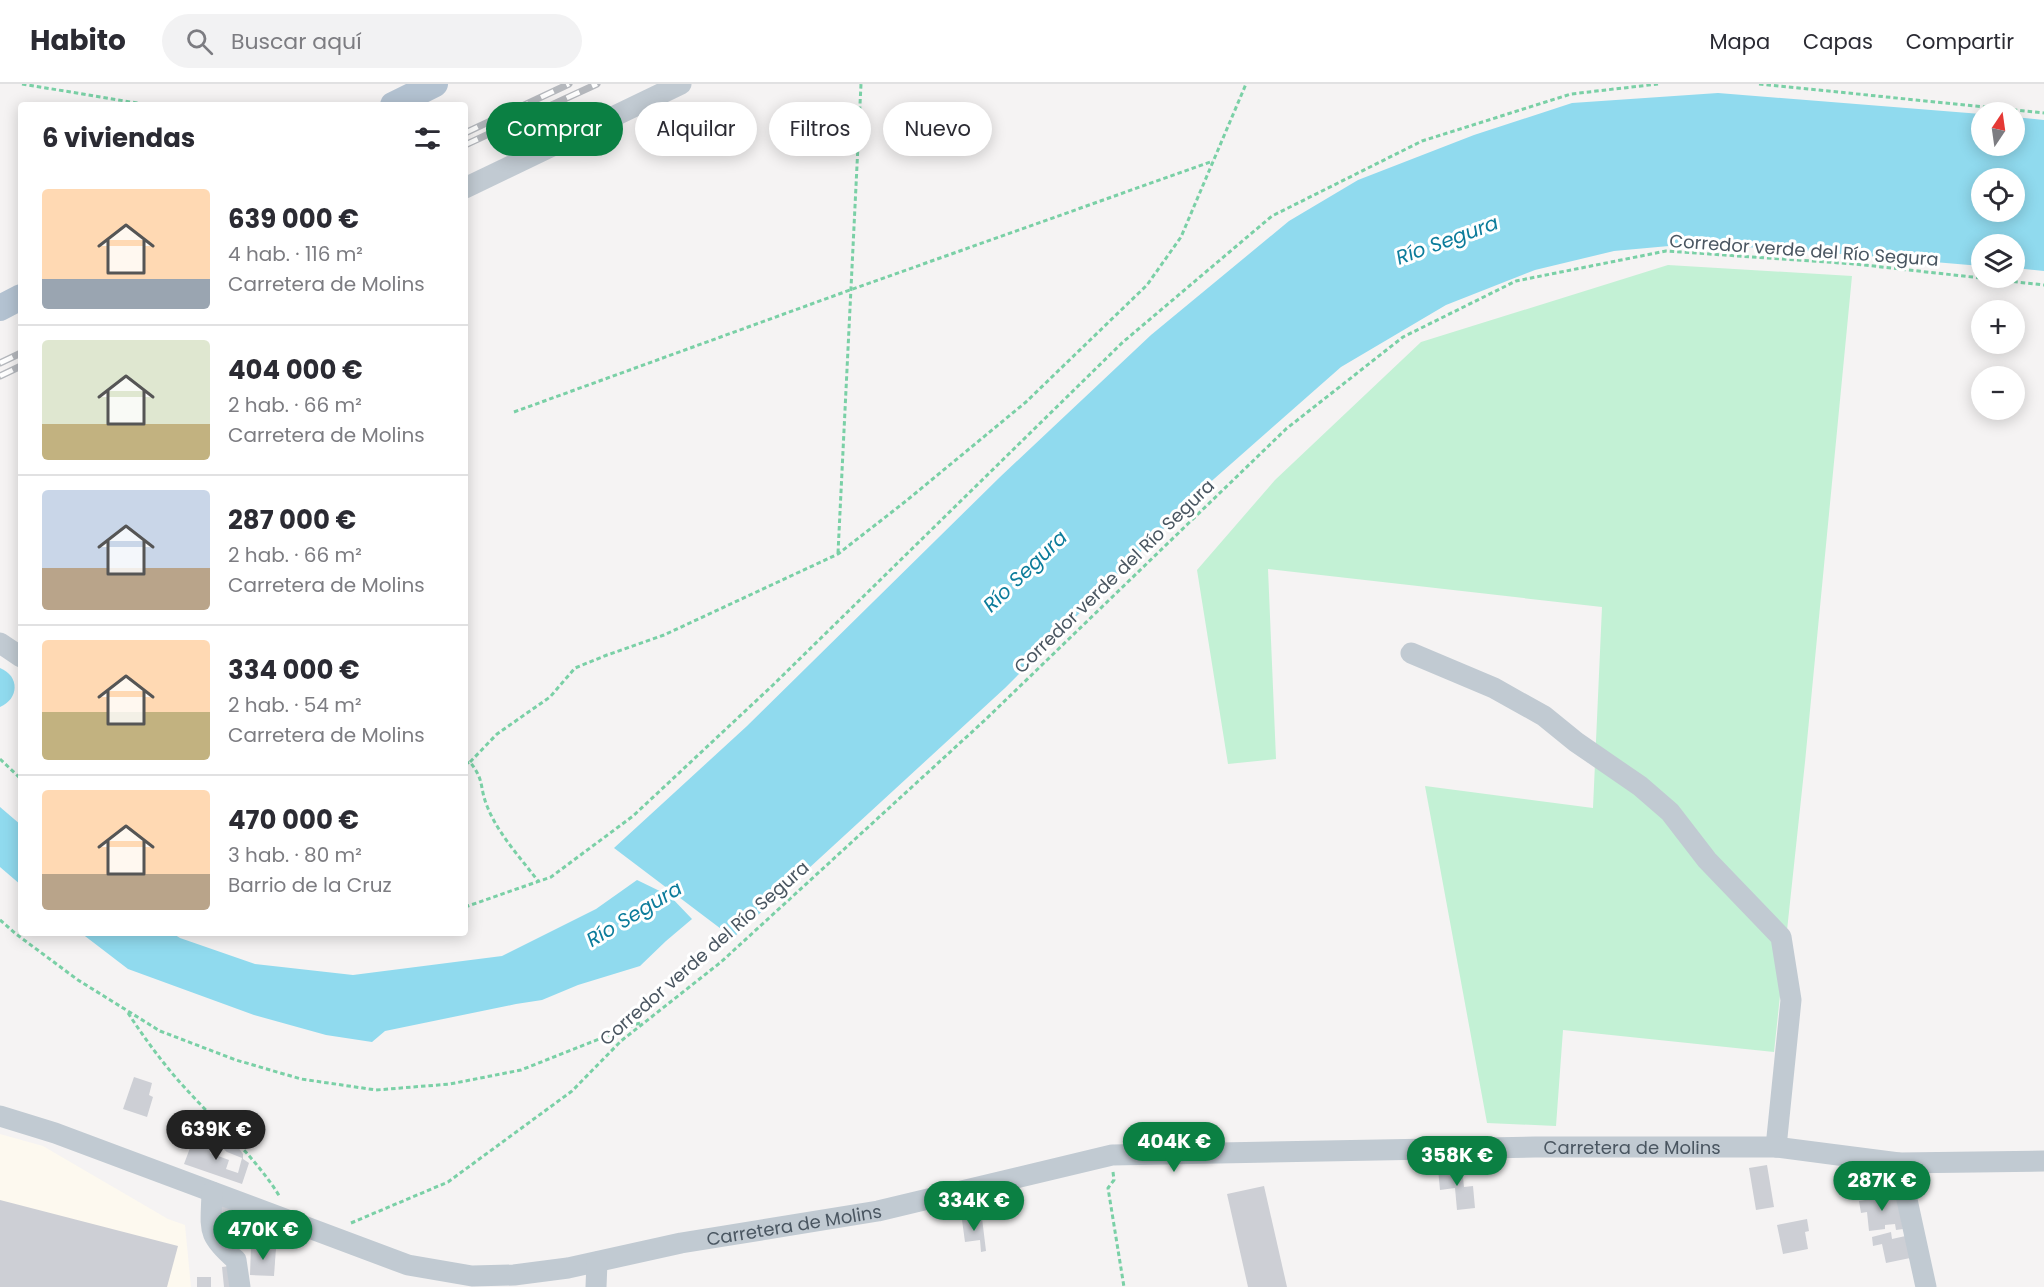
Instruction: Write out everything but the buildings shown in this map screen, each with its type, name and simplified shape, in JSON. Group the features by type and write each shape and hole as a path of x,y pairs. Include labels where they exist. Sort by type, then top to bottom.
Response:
{"main road":[{"path":"399,102 435,84"},
{"path":"0,308 18,299"}],"street":[{"path":"468,187 681,84"},
{"path":"0,643 18,655"},
{"path":"1411,653 1494,688 1544,716 1576,742 1640,786 1670,812 1707,860 1781,937 1791,1000 1776,1147"},
{"name":"Carretera de Molins","path":"0,1116 55,1133 408,1265 472,1276 567,1268 681,1243 878,1211 1112,1155 1535,1147 1776,1147 1899,1163 2044,1161"},
{"path":"1899,1163 1926,1287"},
{"path":"212,1192 211,1233 236,1260 240,1287"},
{"path":"596,1287 597,1262"}],"path":[{"path":"22,84 131,102"},
{"path":"837,554 861,84"},
{"path":"468,762 497,734 550,697 575,668 664,635 837,554 906,501 1026,402 1147,285 1181,237 1246,84"},
{"path":"468,906 551,877 633,816 781,677 1123,342 1272,216 1422,141 1571,94 1658,84"},
{"path":"1759,84 2044,112"},
{"path":"514,412 1213,162"},
{"name":"Corredor verde del Río Segura","path":"328,1236 363,1217 448,1182 572,1090 621,1041 721,962 985,720 1286,429 1403,337 1516,281 1666,251 1856,264 2044,285"},
{"path":"0,759 18,777"},
{"path":"468,764 480,775 487,806 503,837 538,881"},
{"path":"0,920 18,935"},
{"path":"19,936 78,980 160,1030 236,1060 301,1079 376,1090 450,1084 521,1070 646,1021"},
{"path":"127,1011 144,1038 177,1079 240,1146 279,1195 290,1221"},
{"path":"1112,1155 1114,1180 1108,1188 1124,1287"}],"shaded area":[{"path":"0,1134 43,1146 168,1219 185,1225 191,1287 0,1287"}],"green space":[{"path":"1668,265 1852,276 1805,762 1774,1052 1563,1030 1556,1126 1487,1123 1425,786 1593,808 1602,607 1268,569 1276,759 1228,764 1197,570 1275,480 1421,342"}],"water":[{"name":"Río Segura","path":"1718,93 1971,113 1971,156 2025,156 2025,118 2044,120 2044,271 2025,269 2025,234 1971,234 1971,265 1782,249 1691,244 1614,251 1535,270 1446,305 1341,367 1206,486 1005,688 733,938 614,848 747,726 1000,477 1151,335 1289,221 1358,180 1474,135 1572,103"},
{"path":"0,668 11,676 15,688 11,699 0,707"},
{"path":"0,807 18,822 18,882 0,867"},
{"name":"Río Segura","path":"637,880 670,896 692,919 640,966 578,985 542,1000 385,1031 372,1042 326,1035 254,1015 128,969 85,936 177,936 255,964 353,975 502,956 596,909"}],"railway":[{"path":"468,132 569,84"},
{"path":"468,144 597,84"},
{"path":"0,363 18,354"},
{"path":"0,376 18,367"}]}
